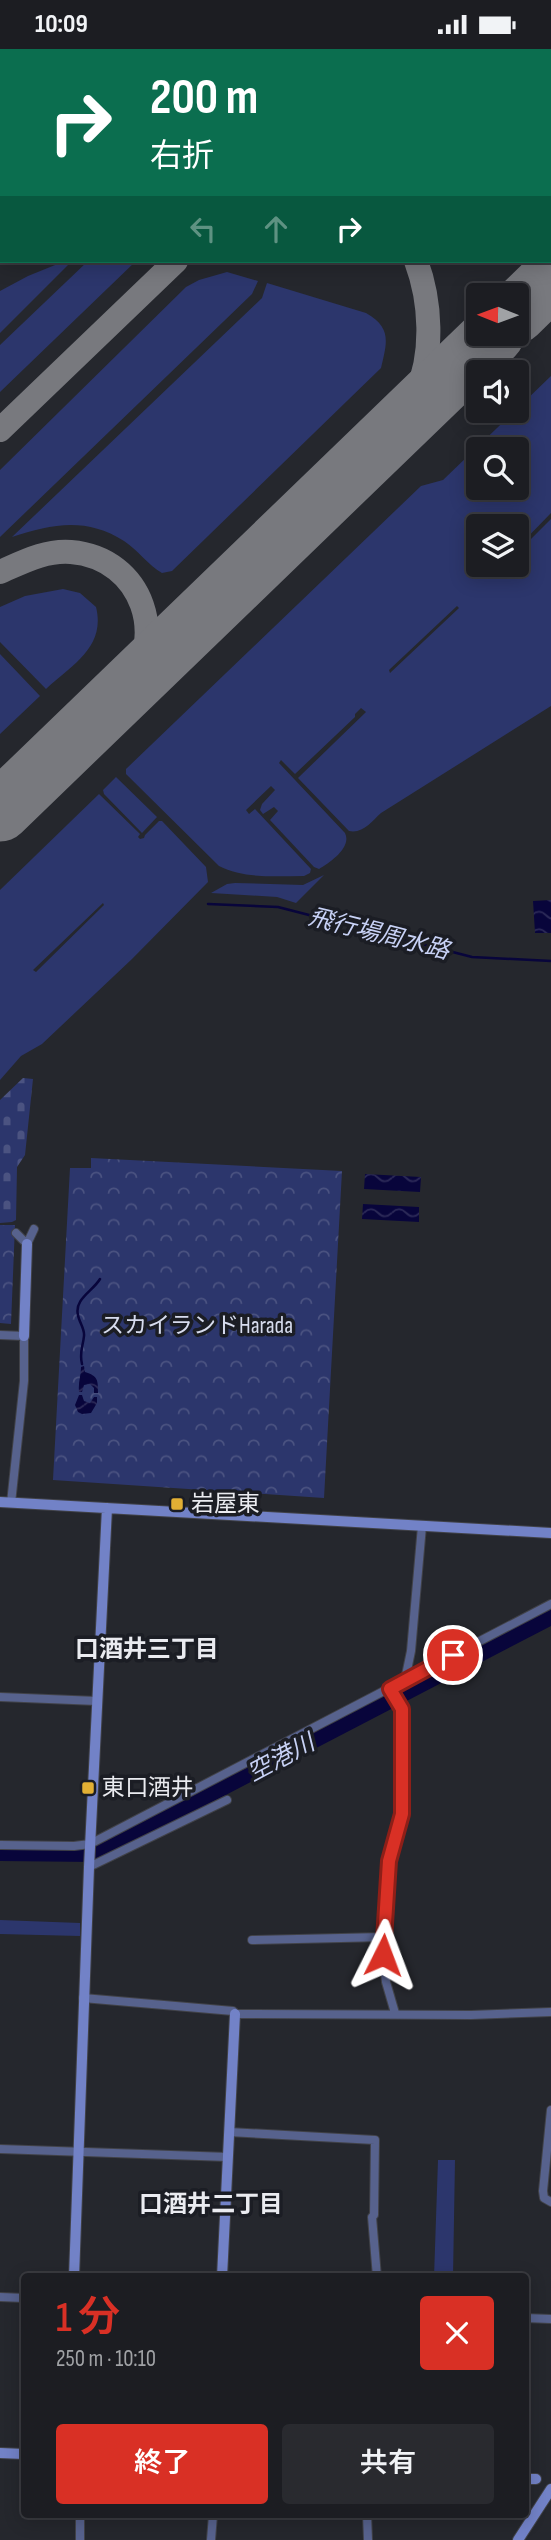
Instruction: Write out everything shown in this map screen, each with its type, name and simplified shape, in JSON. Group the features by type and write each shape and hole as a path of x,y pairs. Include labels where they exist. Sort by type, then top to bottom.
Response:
{"street":[{"path":"34,1229 27,1244 24,1381 6,1502 551,1533"},
{"path":"16,1233 27,1244"},
{"path":"0,1335 24,1336"},
{"path":"74,2273 89,1856 107,1509"},
{"path":"405,1680 411,1651 422,1526"},
{"path":"89,1856 391,1691 405,1680 551,1604"},
{"path":"391,1691 402,1709 404,1729 402,1814 389,1861 384,1937 386,1982 395,2013"},
{"path":"0,1697 97,1701"},
{"path":"89,1856 227,1800"},
{"path":"0,1845 74,1846 89,1856"},
{"path":"252,1940 384,1937"},
{"path":"83,1998 233,2011 235,2014 471,2015 551,2012"},
{"path":"222,2273 235,2014"},
{"path":"551,2110 543,2191 544,2198 551,2202"},
{"path":"229,2132 375,2140 372,2217 377,2273"},
{"path":"0,2150 228,2157"},
{"path":"0,2297 21,2298"},
{"path":"529,2318 551,2319"},
{"path":"0,2453 21,2454"},
{"path":"518,2540 551,2489"},
{"path":"80,2518 80,2540"},
{"path":"211,2540 214,2518"},
{"path":"367,2518 368,2540"}],"green space":[{"path":"60,263 70,263 0,333 0,291"},
{"path":"86,263 134,263 0,392 0,345"},
{"path":"227,272 258,281 252,294 0,537 0,470 186,287 199,280"},
{"path":"267,283 366,313 380,324 386,336 381,368 172,571 162,573 124,541 96,528 55,526 12,537 262,298"},
{"path":"551,376 551,513 529,536 529,514 466,514 466,577 529,577 529,541 551,519 551,706 381,813 363,829 349,831 298,778 366,712 361,708 355,717 295,774 281,760 279,763 345,833 346,844 339,854 319,869 314,867 270,820 278,811 274,807 263,814 260,810 275,790 271,786 246,810 249,814 255,809 311,869 310,873 304,876 260,876 219,866 126,774 126,769 421,486 443,480 466,458 466,500 529,500 529,437 488,437 502,423 529,423 529,397","holes":["457,606 459,608 390,673 389,670"]},
{"path":"63,589 80,593 96,607 96,633 76,663 46,689 0,642 0,607 25,596"},
{"path":"0,654 40,696 0,734"},
{"path":"116,777 157,817 142,833 104,794 103,790"},
{"path":"99,794 140,834 140,839 162,821 206,867 208,882 132,959 42,1044 21,1056 0,1080 0,890","holes":["103,903 104,905 36,972 33,970"]},
{"path":"324,875 296,903 277,897 211,893 227,884 235,883 303,885"},
{"path":"23,1078 33,1079 25,1155 17,1167 16,1220 0,1223 0,1100"},
{"name":"スカイランドHarada","path":"91,1158 342,1171 324,1498 53,1480 70,1168 91,1168"},
{"path":"0,1225 15,1225 11,1324 0,1323"},
{"path":"0,1920 80,1923 80,1936 0,1934"},
{"path":"438,2160 455,2160 453,2273 434,2273"}],"water":[{"path":"551,900 551,933 535,933 533,901"},
{"path":"365,1174 421,1177 420,1192 364,1189"},
{"path":"363,1204 419,1207 419,1222 362,1219"},
{"path":"84,1366 85,1372 96,1379 98,1393 94,1393 90,1384 84,1385 82,1392 79,1392 81,1367"},
{"path":"79,1395 90,1403 97,1397 97,1403 91,1413 78,1412 75,1405"}],"waterway":[{"name":"飛行場周水路","path":"208,904 278,907 472,957 551,961"},
{"path":"82,1364 84,1333 79,1318 79,1304 100,1279"},
{"name":"空港川","path":"0,1853 95,1854 551,1617"}],"taxiway":[{"path":"0,430 174,263"},
{"path":"378,446 409,408 426,362 427,310 417,263"},
{"path":"0,572 34,558 61,552 96,558 117,569 132,585 142,605 146,627 145,649 137,672 123,692"}],"runway":[{"path":"529,300 551,279"},
{"path":"0,811 481,347"}],"place":[{"name":"岩屋東","path":"177,1504"},
{"name":"東口酒井","path":"88,1788"}],"district":[{"name":"口酒井三丁目","path":"147,1649"},
{"name":"口酒井二丁目","path":"211,2204"}],"route":[{"path":"383,1955 389,1861 402,1814 404,1729 402,1709 390,1689 453,1655"}]}
